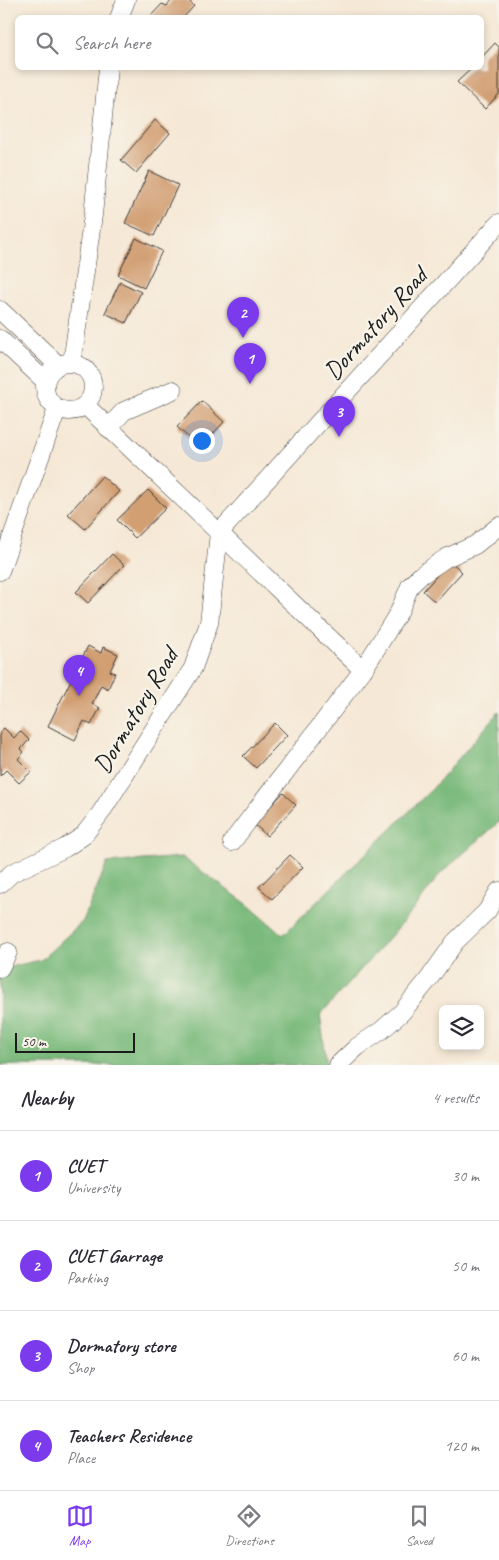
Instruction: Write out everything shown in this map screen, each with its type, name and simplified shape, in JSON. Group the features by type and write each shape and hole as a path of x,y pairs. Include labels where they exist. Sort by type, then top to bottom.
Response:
{"street":[{"path":"120,15 126,0"},
{"path":"65,364 93,215 108,70"},
{"name":"Dormatory Road","path":"0,884 12,873 66,848 83,836 100,814 193,668 209,623 219,533 499,223"},
{"path":"0,310 65,364"},
{"path":"0,339 45,381"},
{"path":"65,364 80,365 91,376 93,392 85,406 72,412 58,409 52,405 45,394 45,381 48,374 65,364"},
{"path":"108,428 124,412 173,390"},
{"path":"85,406 364,670"},
{"path":"0,571 58,409"},
{"path":"232,842 364,670 399,612 410,586 421,575 446,558 475,545 499,526"},
{"path":"338,1065 402,1012 455,942 486,911 499,891"},
{"path":"0,968 8,952"}],"green space":[{"path":"499,712 499,822 440,874 391,936 320,1015 327,1065 0,1065 0,969 41,960 83,921 107,863 182,857 247,904 283,935 433,788"}],"building":[{"path":"172,0 188,0 194,6 186,15 152,15 162,4 167,6"},
{"path":"495,43 499,47 499,94 485,109 457,82 470,70 484,70 484,55"},
{"path":"155,120 170,133 136,173 121,160"},
{"path":"149,171 178,185 154,236 125,223"},
{"path":"136,238 162,251 144,288 118,275"},
{"path":"120,282 141,292 126,323 105,313"},
{"path":"202,401 224,422 200,448 177,427"},
{"path":"102,476 119,491 85,529 68,514"},
{"path":"148,490 166,508 135,538 117,520"},
{"path":"112,554 124,565 88,603 76,592"},
{"path":"450,561 462,572 435,602 423,591"},
{"path":"88,646 101,653 103,647 118,654 110,671 115,673 108,689 101,685 92,704 100,708 91,725 84,721 75,740 48,726"},
{"path":"275,723 287,735 256,768 243,756"},
{"path":"4,728 14,738 20,731 29,740 21,749 24,752 18,759 31,772 19,783 6,770 0,776 0,732"},
{"path":"283,793 296,805 267,836 254,824"},
{"path":"290,855 303,867 272,899 259,887"}],"place":[{"name":"CUET Garrage","path":"243,338"},
{"name":"CUET","path":"250,384"},
{"name":"Dormatory store","path":"339,437"},
{"name":"Teachers Residence","path":"79,696"}]}
